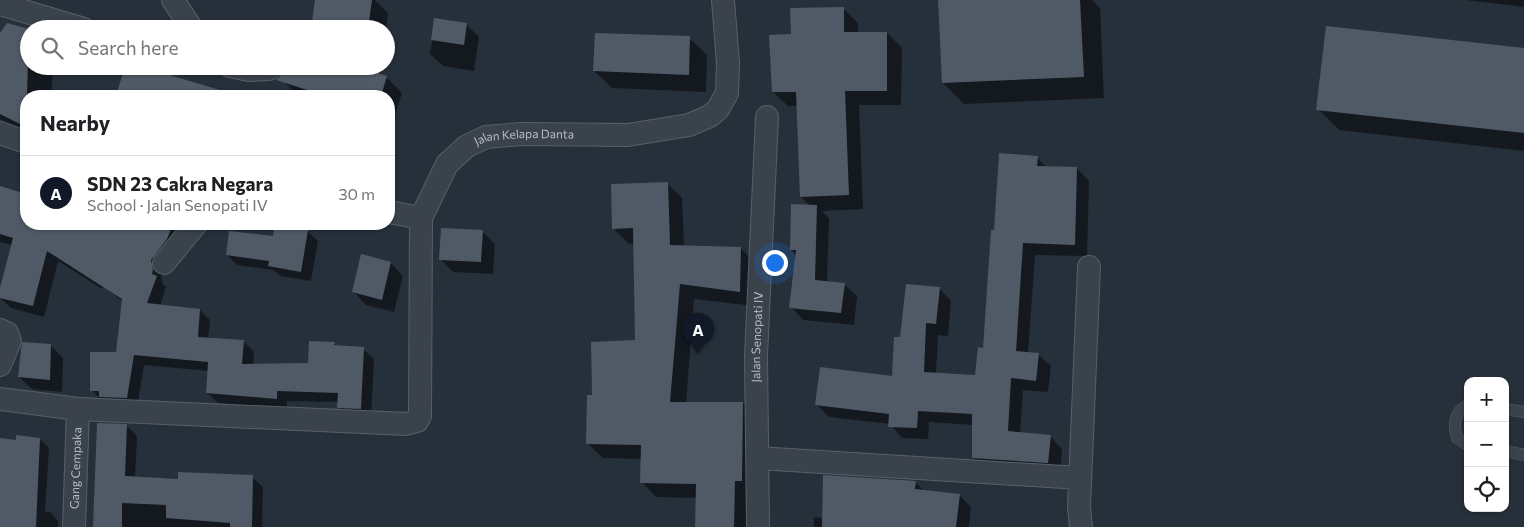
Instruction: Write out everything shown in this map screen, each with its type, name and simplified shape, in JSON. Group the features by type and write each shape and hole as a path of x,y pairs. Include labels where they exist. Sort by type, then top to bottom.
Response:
{"street":[{"path":"173,0 186,20"},
{"name":"Jalan Kelapa Danta","path":"78,409 410,424 419,419 421,218 448,164 466,146 486,137 521,134 628,134 689,125 715,113 727,92 728,84 723,0"},
{"path":"0,4 54,20"},
{"name":"Jalan Senopati IV","path":"758,527 756,356 767,117"},
{"path":"0,134 20,140"},
{"path":"395,213 421,218"},
{"path":"164,263 191,230"},
{"path":"1081,527 1080,478 1089,267"},
{"path":"0,366 8,346 4,332"},
{"path":"0,399 78,409"},
{"name":"Gang Cempaka","path":"74,527 78,409"},
{"path":"758,458 1080,478"}],"lane":[{"path":"1464,407 1455,418 1454,429 1457,438 1464,442"},
{"path":"1509,409 1524,412"},
{"path":"1509,452 1524,455"}],"building":[{"path":"315,0 372,0 369,20 312,20"},
{"path":"938,0 1080,0 1084,77 942,83"},
{"path":"844,7 844,32 887,32 887,91 845,91 849,195 800,197 796,92 772,92 769,35 791,34 790,8"},
{"path":"434,18 467,23 464,45 431,40"},
{"path":"7,23 20,27 20,75 28,75 27,90 20,90 20,124 0,114 0,33"},
{"path":"1326,26 1524,48 1524,133 1316,110"},
{"path":"595,33 690,36 689,75 593,71"},
{"path":"122,75 169,75 220,90 118,90"},
{"path":"281,75 387,76 383,90 307,90 276,80"},
{"path":"999,153 1038,156 1037,166 1077,167 1075,245 1023,243 1016,351 1039,353 1036,381 1011,378 1008,431 1051,435 1048,463 972,458 972,414 918,411 917,428 888,427 889,414 815,405 820,367 892,376 894,337 900,337 906,284 940,287 936,324 926,323 924,372 975,375 978,347 983,348 991,230 994,230"},
{"path":"668,182 670,245 741,247 740,292 680,284 670,402 743,402 742,481 735,481 734,527 695,527 696,484 640,483 641,445 586,444 587,395 592,395 591,342 635,340 633,228 612,229 611,184"},
{"path":"0,186 20,192 20,230 171,230 167,239 151,260 152,274 157,276 147,303 200,309 198,337 244,340 242,364 308,363 309,341 335,342 334,345 364,347 361,409 337,408 338,393 277,391 277,399 206,393 208,362 134,355 127,398 99,397 99,391 90,391 90,352 116,352 122,299 47,251 33,306 0,298 0,288 13,238 0,234"},
{"path":"791,204 817,205 815,280 845,283 841,313 789,308 796,250 790,250"},
{"path":"441,228 483,230 481,262 439,260"},
{"path":"274,230 308,230 301,272 268,266 269,261 226,255 229,231 273,236"},
{"path":"361,254 391,262 382,300 352,292"},
{"path":"22,342 51,344 50,380 18,377"},
{"path":"97,423 127,424 125,476 178,479 178,472 253,475 252,527 230,527 230,523 166,518 166,505 122,503 122,527 93,527"},
{"path":"16,435 40,438 36,527 0,527 0,438 16,440"},
{"path":"823,475 916,481 915,489 960,494 956,527 822,527"}],"place":[{"name":"SDN 23 Cakra Negara","path":"698,354"}]}
